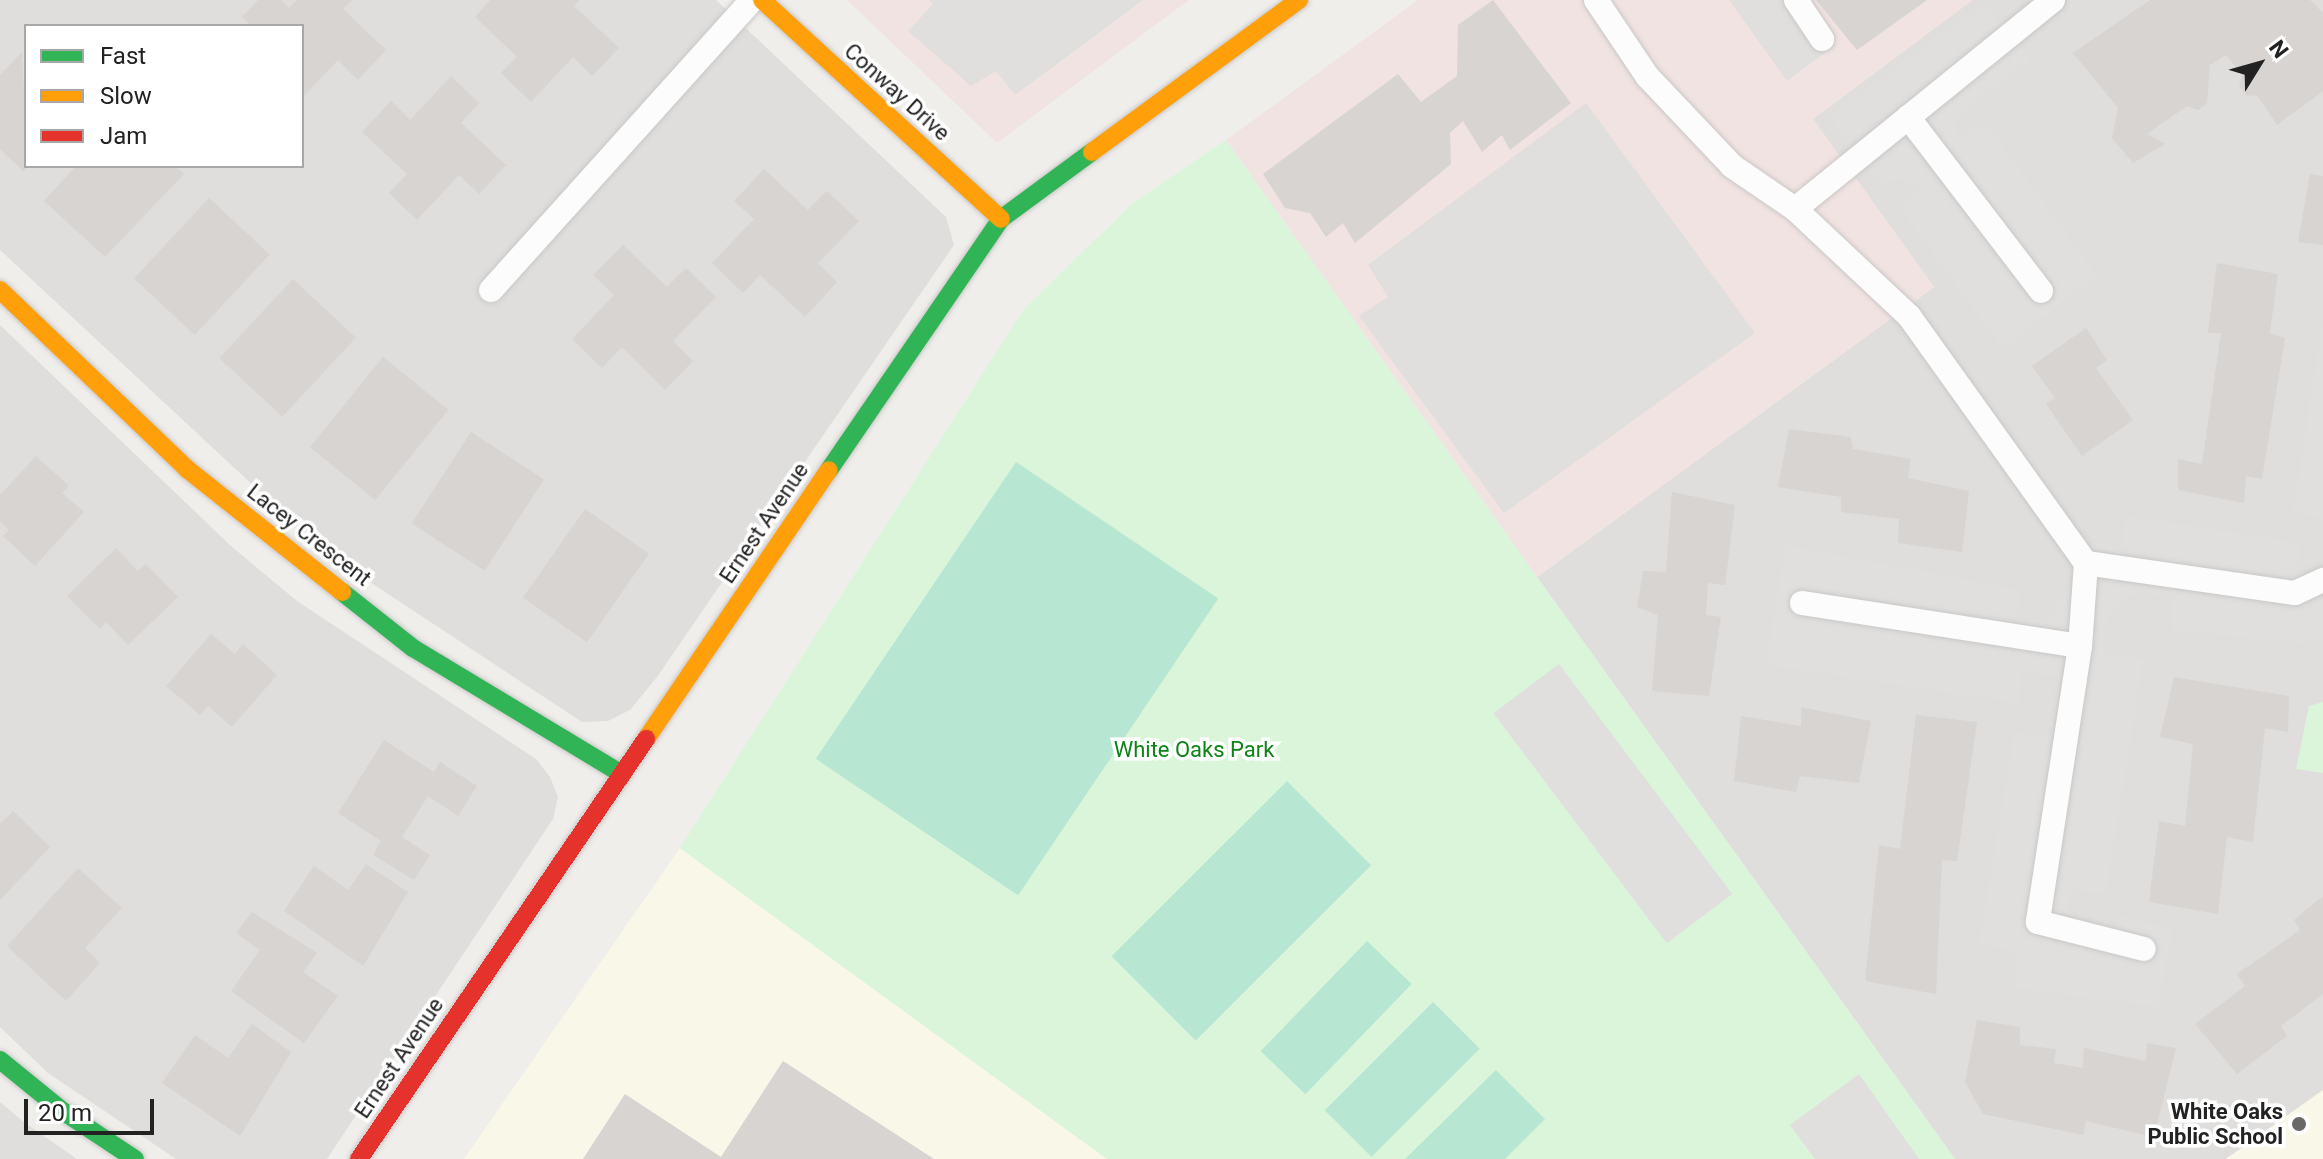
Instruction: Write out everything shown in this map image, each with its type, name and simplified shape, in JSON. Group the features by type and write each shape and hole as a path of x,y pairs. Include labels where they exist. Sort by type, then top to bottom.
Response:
{"street":[{"name":"Conway Drive","path":"762,0 1001,219"},
{"name":"Ernest Avenue","path":"359,1159 1001,219 1299,0"},
{"name":"Lacey Crescent","path":"0,290 187,469 413,648 622,774"},
{"path":"0,1060 64,1112 135,1159"}],"lane":[{"path":"491,290 752,0"},
{"path":"1596,0 1647,76 1732,166 1795,209 1909,316 2086,563 2080,646 2038,922 2144,949"},
{"path":"1796,0 1822,39"},
{"path":"1795,209 2053,0"},
{"path":"1908,117 2041,291"},
{"path":"2086,563 2295,593 2323,580"},
{"path":"1802,603 2080,646"}],"shaded area":[{"path":"0,0 716,0 946,217 954,245 657,677 630,710 608,721 582,722 326,553 0,250"},
{"path":"847,0 1189,0 997,143"},
{"path":"929,0 1143,0 1015,95 996,71 971,86 908,31 933,4"},
{"path":"1418,0 1973,0 1813,119 1934,287 1537,577 1226,140"},
{"path":"1729,0 1800,0 1834,46 1787,81"},
{"path":"1972,0 2323,0 2323,1090 2226,1159 1955,1159 1537,577 1934,287 1813,119"},
{"path":"1986,2 2030,61 1963,109 1953,126 1961,140 1984,121 2097,276 2002,348 1900,208 1925,188 1900,179 1880,182 1829,116"},
{"path":"1586,103 1755,333 1504,513 1359,316 1388,297 1368,265"},
{"path":"2323,320 2323,518 2293,513"},
{"path":"0,325 231,546 297,601 536,759 550,777 558,797 553,819 327,1159 176,1159 48,1073 0,1027"},
{"path":"2127,516 2300,543 2296,571 2323,577 2323,641 2298,643 2171,630 2172,597 2141,593 2122,599 2105,622 2104,653 2143,660 2106,894 2070,889 2068,917 2119,928 2120,916 2172,928 2159,1007 2016,988 2016,952 1979,944 2014,733 2051,735 2057,677 2021,671 2019,703 1766,665 1785,545 2019,590 2017,619 2049,620 2095,542 2121,549"},
{"path":"1559,664 1732,894 1667,943 1494,713"},
{"path":"680,848 1107,1159 464,1159"},
{"path":"1859,1074 1919,1159 1815,1159 1790,1125"},
{"name":"White Oaks Public School","path":"2323,1090 2323,1159 2226,1159"},
{"path":"0,1102 25,1123 77,1159 0,1159"}],"green space":[{"name":"White Oaks Park","path":"1226,140 1955,1159 1107,1159 680,848 1024,309 1134,202"},
{"path":"1016,462 1218,598 1018,895 816,759"},
{"path":"2323,702 2323,773 2296,769 2309,706"},
{"path":"1287,781 1371,865 1196,1041 1112,956"},
{"path":"1367,941 1412,984 1305,1094 1261,1051"},
{"path":"1433,1002 1480,1049 1371,1157 1325,1110"},
{"path":"1496,1070 1545,1119 1505,1159 1405,1159"}],"building":[{"path":"258,0 281,0 289,8 297,0 352,0 343,9 386,50 358,80 338,60 304,96 304,24 249,24 242,17"},
{"path":"490,0 579,0 574,6 619,48 592,76 573,57 531,102 501,73 517,57 475,17"},
{"path":"1493,0 1571,103 1510,150 1502,135 1482,152 1463,121 1450,133 1451,164 1355,243 1343,223 1326,237 1310,213 1285,208 1263,174 1398,74 1421,102 1457,76 1458,25"},
{"path":"1816,0 1927,0 1857,50"},
{"path":"2150,0 2310,0 2323,13 2323,91 2277,125 2257,95 2247,96 2239,86 2242,74 2226,55 2210,65 2207,103 2198,110 2187,106 2147,134 2165,144 2133,163 2112,138 2118,108 2073,53"},
{"path":"22,52 26,168 23,171 0,149 0,75"},
{"path":"451,76 479,103 461,123 506,165 479,194 459,175 417,220 389,193 407,174 362,132 391,101 410,120"},
{"path":"74,168 177,168 184,174 105,257 44,201"},
{"path":"764,169 808,210 827,191 859,221 818,263 837,282 805,317 760,275 743,293 712,263 754,219 734,201"},
{"path":"2310,174 2323,176 2323,245 2298,242"},
{"path":"209,198 270,255 195,335 134,278"},
{"path":"623,245 667,287 686,268 716,297 673,341 693,361 665,390 622,347 602,368 572,339 614,295 593,275"},
{"path":"2217,263 2278,274 2270,333 2285,338 2262,479 2246,476 2244,503 2178,490 2178,459 2202,464 2221,333 2208,333"},
{"path":"293,279 356,338 282,417 219,358"},
{"path":"2086,328 2107,360 2096,368 2133,420 2082,456 2046,404 2055,398 2032,366"},
{"path":"383,357 448,410 375,500 310,447"},
{"path":"1789,429 1851,437 1853,449 1911,459 1908,478 1969,491 1962,552 1898,543 1899,519 1841,512 1841,497 1778,487"},
{"path":"471,432 544,479 485,571 412,523"},
{"path":"36,456 69,486 62,493 84,512 35,566 3,536 9,530 0,521 0,495"},
{"path":"1672,492 1735,505 1725,585 1708,583 1706,615 1721,617 1709,696 1652,691 1658,615 1637,607 1643,571 1666,572"},
{"path":"585,509 649,554 587,642 523,597"},
{"path":"116,548 138,571 146,564 178,597 128,645 106,622 100,629 67,596"},
{"path":"211,634 235,654 243,644 277,675 232,727 208,706 200,715 166,686"},
{"path":"2174,677 2289,696 2288,732 2265,728 2253,842 2227,837 2218,914 2149,902 2159,821 2185,826 2193,744 2160,737"},
{"path":"1801,707 1871,721 1859,783 1800,776 1796,792 1734,781 1741,716 1801,726"},
{"path":"1916,715 1977,722 1957,861 1942,860 1936,994 1865,981 1879,845 1900,849"},
{"path":"384,740 434,772 440,762 477,786 458,816 428,796 402,837 430,855 414,880 373,855 381,841 338,813"},
{"path":"13,811 50,847 0,900 0,824"},
{"path":"366,864 408,892 363,966 284,911 314,866 348,890"},
{"path":"78,868 122,908 85,948 100,963 66,1001 7,946"},
{"path":"2323,896 2323,994 2281,1026 2287,1036 2237,1074 2195,1024 2245,986 2237,974 2300,930 2294,920"},
{"path":"252,912 317,953 303,972 338,996 304,1043 231,991 260,950 236,933"},
{"path":"1977,1020 2020,1027 2020,1045 2056,1049 2054,1063 2083,1068 2084,1048 2146,1061 2147,1043 2176,1048 2154,1137 2086,1121 2083,1135 1983,1114 1965,1082"},
{"path":"252,1024 291,1052 240,1136 162,1083 195,1035 228,1058"},
{"path":"783,1061 934,1159 583,1159 625,1094 721,1157"}],"traffic: fast":[{"path":"829,470 1001,219 1092,152"},
{"path":"342,592 413,648 622,774"},
{"path":"0,1060 64,1112 135,1159"}],"traffic: slow":[{"path":"762,0 1001,219"},
{"path":"1092,152 1299,0"},
{"path":"0,290 187,469 342,592"},
{"path":"646,739 829,470"}],"traffic: jam":[{"path":"359,1159 646,739"}],"place":[{"name":"White Oaks Public School","path":"2299,1124"}]}
